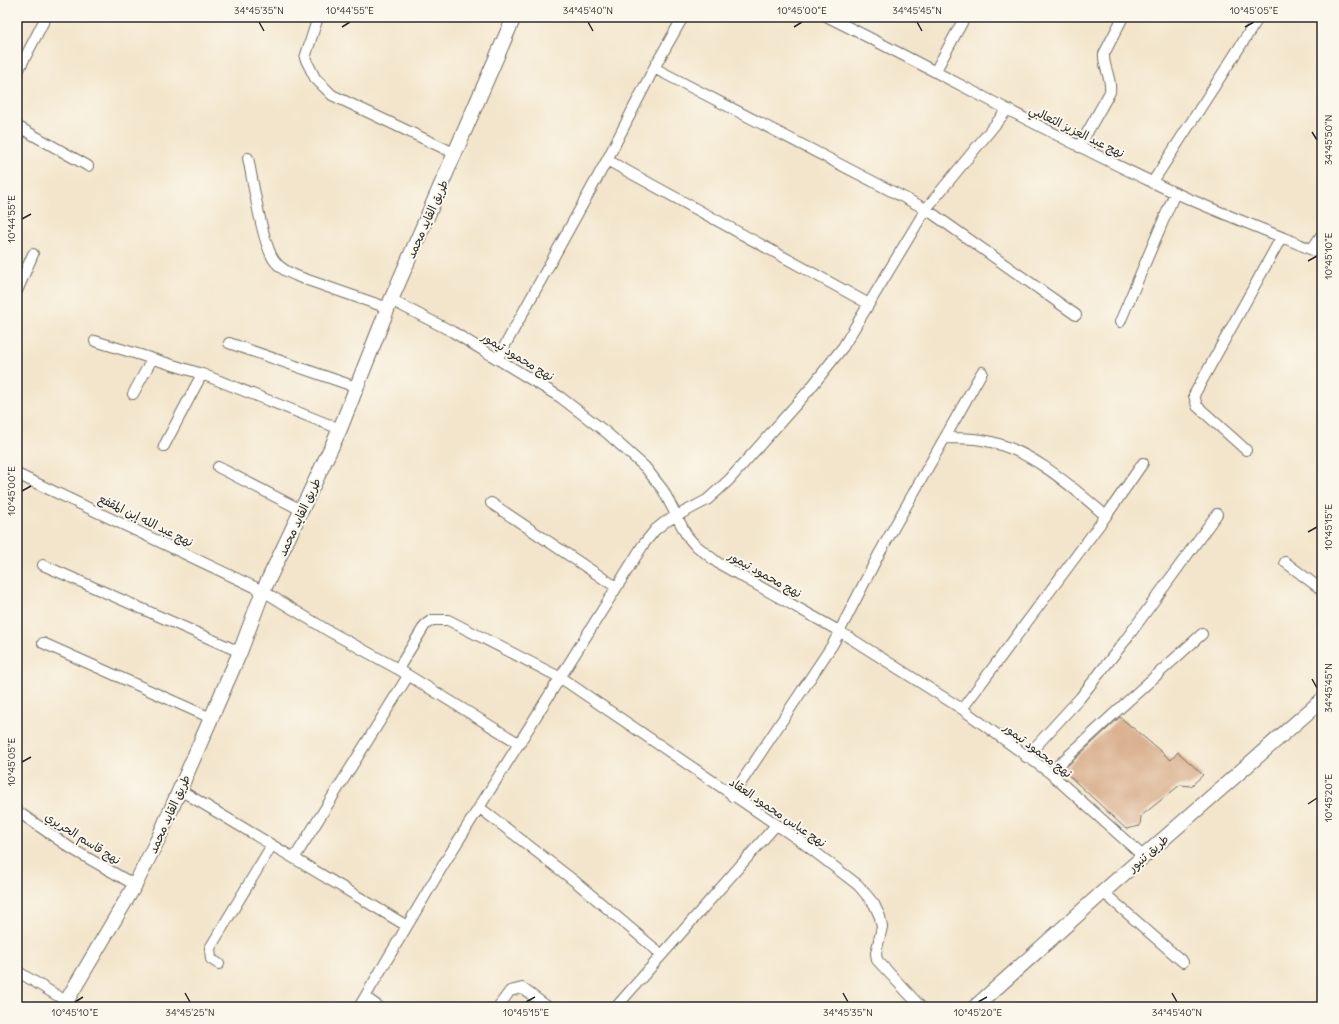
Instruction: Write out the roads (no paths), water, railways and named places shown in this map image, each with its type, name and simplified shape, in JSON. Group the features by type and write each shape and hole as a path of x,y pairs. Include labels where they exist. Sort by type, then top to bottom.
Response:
{"main road":[{"name":"طريق القايد محمد","path":"65,1004 135,885 180,790 240,652 263,591 340,429 390,304 514,17"},
{"name":"طريق تنيور","path":"975,1007 1103,892 1322,700"}],"street":[{"path":"18,69 46,17"},
{"path":"318,17 304,58 315,78 327,91 349,104 456,154"},
{"path":"498,358 607,160 654,68 683,17"},
{"name":"نهج عبد العزيز الثعالبي","path":"828,17 936,70 1007,110 1152,183 1322,254"},
{"path":"936,70 965,17"},
{"path":"1080,147 1110,92 1111,83 1103,60 1104,54 1123,17"},
{"path":"1152,183 1258,17"},
{"path":"654,68 926,209 1076,315"},
{"path":"360,1007 445,862 643,546 655,530 707,500 729,480 809,390 843,347 926,209 1007,110"},
{"path":"17,126 88,166"},
{"name":"نهج محمود تيمور","path":"248,158 266,242 273,260 287,272 299,278 390,304 452,332 498,358 560,397 608,433 645,467 663,490 690,540 718,563 839,631 962,710 1050,773 1144,856"},
{"path":"607,160 869,304"},
{"path":"1120,322 1175,193"},
{"path":"1312,249 1322,234"},
{"path":"1246,450 1197,406 1194,395 1281,238"},
{"path":"17,291 32,254"},
{"path":"95,341 202,374 340,429"},
{"path":"229,343 356,386"},
{"path":"133,394 152,359"},
{"path":"732,796 823,661 879,554 982,372"},
{"path":"164,446 202,374"},
{"path":"946,438 982,440 1026,455 1076,491 1106,516"},
{"path":"962,710 1106,516 1143,463"},
{"path":"218,466 302,511"},
{"name":"نهج عبد الله إبن المقفع","path":"17,474 263,591 327,630 398,669 520,744"},
{"path":"491,503 616,587"},
{"path":"1026,757 1080,698 1124,642 1217,514"},
{"path":"1285,562 1322,590"},
{"path":"43,565 240,652"},
{"name":"نهج عباس محمود العقاد","path":"398,669 425,625 432,620 439,619 460,625 561,678 732,796 802,842 858,886 874,904 880,917 882,927 876,953 877,960 921,1007"},
{"path":"1050,773 1202,634"},
{"path":"43,643 210,718"},
{"path":"295,858 408,676"},
{"path":"180,790 295,858 352,895 407,926"},
{"path":"480,808 577,883 661,954"},
{"name":"نهج قاسم الحريري","path":"17,811 72,849 135,885"},
{"path":"616,1007 776,825"},
{"path":"219,964 211,959 210,948 272,845"},
{"path":"1103,892 1183,962"},
{"path":"17,971 65,1004"},
{"path":"498,1007 510,991 522,988 548,1007"},
{"path":"365,997 379,1007"}]}
